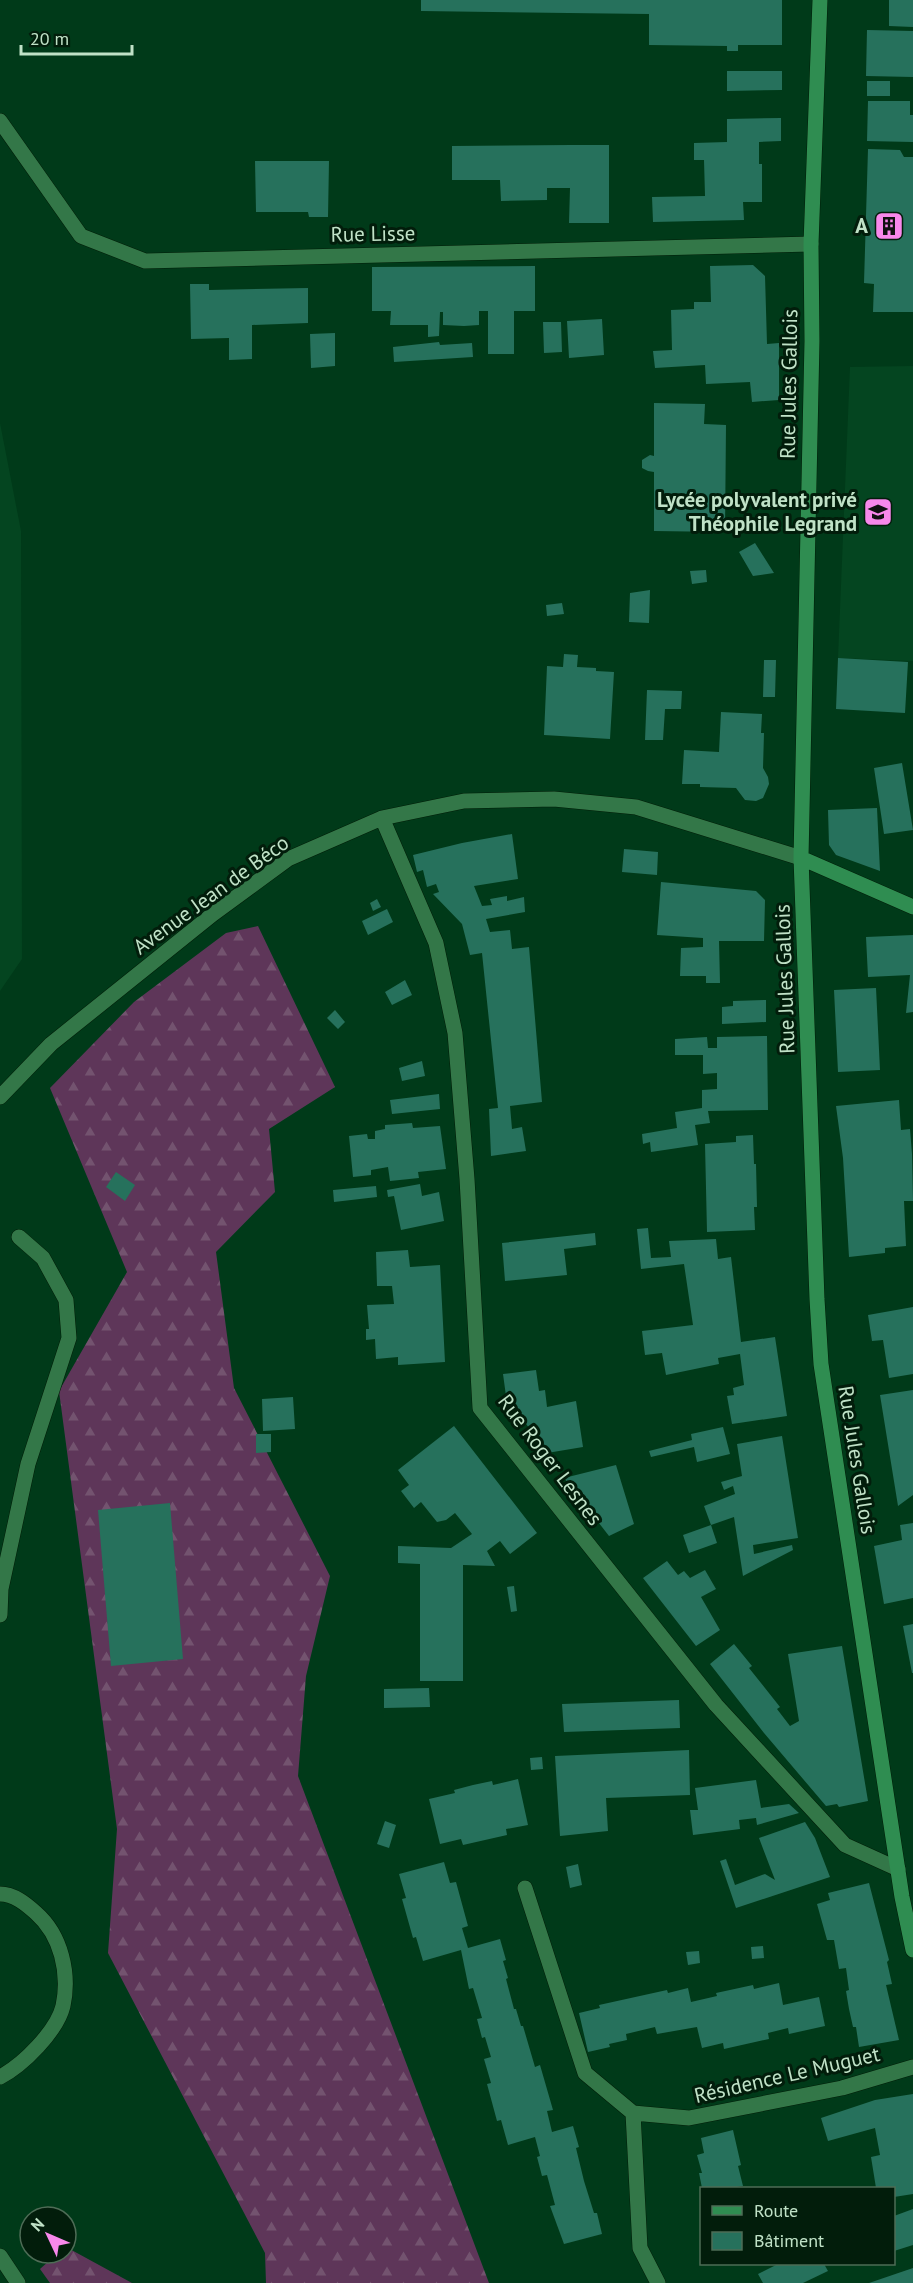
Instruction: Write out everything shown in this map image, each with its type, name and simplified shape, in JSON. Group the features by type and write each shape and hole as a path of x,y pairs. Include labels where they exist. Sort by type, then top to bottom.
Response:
{"street":[{"name":"Rue Jules Gallois","path":"820,0 811,244 801,858 821,1364 898,1869 913,1950"},
{"name":"Rue Lisse","path":"0,121 81,236 145,261 811,244"},
{"name":"Avenue Jean de Béco","path":"0,1097 51,1044 222,907 288,860 382,818 464,801 554,799 613,804 636,807 801,858"},
{"name":"Rue Roger Lesnes","path":"382,818 436,943 455,1033 467,1179 480,1408 716,1705 845,1845 898,1869"},
{"path":"801,858 913,907"},
{"path":"0,1615 1,1589 28,1464 69,1338 66,1300 43,1258 20,1237"},
{"path":"525,1888 585,2073 633,2114 640,2248 658,2283"},
{"path":"0,1894 24,1902 48,1924 65,1962 63,2007 42,2043 0,2077"},
{"name":"Résidence Le Muguet","path":"633,2114 689,2118 842,2088 913,2067"},
{"path":"0,2256 18,2283"}],"shaded area":[{"name":"Lycée polyvalent privé Théophile Legrand","path":"913,366 913,661 838,658 850,367"},
{"path":"0,423 21,531 22,959 0,991"}],"green space":[{"path":"258,926 335,1087 269,1129 275,1192 216,1252 234,1388 330,1576 306,1676 298,1776 489,2283 266,2283 265,2253 108,1953 117,1829 59,1391 127,1272 50,1088 134,1002 226,933"},
{"path":"78,2254 132,2283 50,2283 40,2269 44,2265 78,2265"}],"building":[{"path":"421,0 782,0 782,45 738,45 738,51 727,51 727,46 649,45 649,14 421,11"},
{"path":"889,0 913,0 913,27 889,26"},
{"path":"867,30 913,31 913,77 866,76"},
{"path":"727,71 782,71 782,90 727,91"},
{"path":"867,81 890,81 890,96 867,96"},
{"path":"868,101 910,101 910,115 913,115 913,142 867,141"},
{"path":"781,118 781,141 759,142 759,164 762,164 762,202 743,202 744,220 653,222 652,197 705,196 704,160 694,160 694,143 727,142 727,119"},
{"path":"609,145 609,223 569,223 570,188 547,188 547,200 501,201 500,180 452,180 452,146"},
{"name":"A","path":"868,149 900,150 904,157 913,157 913,312 873,312 874,284 864,283"},
{"path":"255,161 329,161 328,217 309,217 308,212 256,212"},
{"path":"753,265 765,276 767,344 779,343 779,400 752,402 750,382 706,384 705,365 655,368 653,351 672,350 671,310 694,309 694,302 711,302 710,266"},
{"path":"535,266 535,311 514,311 514,354 488,354 488,311 479,311 479,325 464,326 443,325 443,312 440,312 439,336 428,337 428,325 390,325 391,311 372,311 372,267"},
{"path":"190,284 209,284 209,290 308,288 308,323 252,325 252,359 229,360 229,338 191,339"},
{"path":"602,319 604,355 569,358 567,321"},
{"path":"543,322 561,322 562,352 544,353"},
{"path":"335,333 335,366 311,368 310,334"},
{"path":"439,342 440,345 472,343 473,357 394,362 393,347"},
{"path":"654,403 705,404 704,424 726,425 725,532 654,531 654,472 642,468 642,460 650,455 654,456"},
{"path":"755,543 774,573 753,576 739,552"},
{"path":"706,570 707,582 692,584 690,571"},
{"path":"650,590 649,623 629,622 630,593"},
{"path":"562,603 564,614 547,616 546,605"},
{"path":"564,654 578,655 577,667 614,672 610,739 544,735 547,666 563,667"},
{"path":"838,658 908,662 905,713 836,709"},
{"path":"764,660 776,660 775,697 763,697"},
{"path":"647,690 682,691 681,709 665,709 663,740 645,740"},
{"path":"721,712 762,714 763,768 769,784 763,798 756,801 745,800 736,788 682,784 684,750 719,752"},
{"path":"902,763 913,830 884,834 874,768"},
{"path":"877,808 880,871 836,855 829,845 828,810"},
{"path":"512,834 518,879 474,886 482,906 492,905 490,899 507,896 507,901 524,897 525,912 486,919 490,932 510,930 512,949 529,947 542,1102 510,1106 512,1129 522,1127 526,1151 491,1156 489,1109 498,1108 482,953 470,955 462,924 433,894 439,892 436,884 427,887 423,870 417,872 413,855"},
{"path":"624,849 658,852 657,875 622,872"},
{"path":"661,882 756,891 765,900 764,941 719,941 720,983 706,983 706,976 680,976 681,948 703,947 703,938 657,935"},
{"path":"377,899 381,907 373,911 370,903"},
{"path":"387,909 393,922 368,935 362,921"},
{"path":"913,935 913,1012 906,1013 910,975 868,977 866,937"},
{"path":"405,980 412,995 392,1005 385,992"},
{"path":"876,988 880,1070 838,1072 834,990"},
{"path":"766,1000 766,1022 722,1024 722,1007 733,1006 733,1001"},
{"path":"335,1010 345,1022 338,1029 327,1018"},
{"path":"767,1036 768,1110 708,1111 710,1123 695,1125 698,1145 651,1152 650,1142 643,1144 642,1134 677,1128 675,1112 702,1108 702,1090 717,1089 717,1073 703,1074 703,1055 675,1055 675,1039 707,1037 708,1048 717,1048 717,1037"},
{"path":"422,1061 425,1076 402,1081 399,1068"},
{"path":"439,1094 440,1109 392,1114 390,1100"},
{"path":"899,1100 901,1130 910,1129 912,1154 913,1201 904,1201 906,1246 885,1248 885,1253 849,1257 843,1158 836,1106"},
{"path":"412,1123 413,1128 440,1126 446,1169 418,1172 419,1178 390,1181 388,1167 371,1170 371,1175 353,1177 349,1136 367,1134 368,1139 375,1139 375,1131 385,1129 385,1125"},
{"path":"753,1135 757,1207 754,1207 755,1230 707,1232 705,1144 736,1142 736,1136"},
{"path":"116,1172 135,1185 125,1201 106,1187"},
{"path":"420,1184 422,1196 439,1192 444,1221 401,1230 394,1196 388,1197 387,1190"},
{"path":"376,1186 377,1197 334,1202 333,1190"},
{"path":"648,1228 651,1258 671,1257 669,1241 716,1239 718,1259 731,1257 741,1342 775,1337 787,1416 732,1424 727,1396 734,1395 733,1388 744,1385 740,1354 718,1358 719,1364 666,1375 662,1353 645,1355 642,1331 693,1325 684,1264 641,1269 637,1229"},
{"path":"595,1233 596,1245 564,1249 567,1275 505,1281 502,1243"},
{"path":"408,1250 410,1267 440,1265 445,1362 398,1365 398,1357 376,1359 375,1339 366,1340 366,1329 369,1329 367,1305 394,1304 392,1286 377,1286 376,1252"},
{"path":"913,1307 913,1374 889,1378 883,1340 872,1341 868,1315"},
{"path":"536,1370 539,1391 545,1390 547,1407 576,1401 583,1447 547,1453 506,1396 503,1374"},
{"path":"913,1390 913,1495 898,1506 880,1395"},
{"path":"293,1397 295,1429 263,1431 262,1399"},
{"path":"454,1426 537,1533 510,1554 500,1541 487,1551 495,1566 463,1565 463,1681 420,1681 420,1564 398,1563 398,1546 451,1548 472,1534 455,1513 446,1520 437,1522 421,1502 414,1508 401,1491 409,1485 398,1470"},
{"path":"723,1427 730,1454 697,1462 694,1447 651,1457 649,1451 692,1440 691,1434"},
{"path":"256,1434 271,1434 271,1452 256,1453"},
{"path":"782,1436 798,1538 753,1545 754,1554 792,1545 793,1550 743,1576 734,1517 711,1525 704,1506 735,1494 733,1486 724,1490 721,1482 742,1476 737,1444"},
{"path":"616,1465 634,1524 609,1536 564,1478"},
{"path":"170,1503 183,1659 111,1666 98,1510"},
{"path":"913,1523 913,1598 884,1604 874,1546 902,1540 900,1525"},
{"path":"711,1525 717,1543 689,1553 683,1535"},
{"path":"667,1561 678,1575 684,1571 690,1578 705,1570 716,1589 701,1597 720,1630 696,1646 643,1578"},
{"path":"514,1586 517,1611 511,1612 507,1587"},
{"path":"913,1624 913,1673 912,1673 903,1626"},
{"path":"734,1644 752,1666 749,1668 780,1707 777,1709 790,1726 799,1721 788,1654 842,1646 868,1801 839,1807 837,1804 826,1806 764,1733 710,1664"},
{"path":"429,1688 430,1707 384,1708 384,1689"},
{"path":"679,1700 680,1728 564,1732 562,1704"},
{"path":"689,1750 690,1795 606,1798 608,1831 560,1836 555,1756"},
{"path":"542,1757 543,1769 531,1770 530,1758"},
{"path":"518,1779 528,1825 506,1829 507,1835 463,1845 461,1839 440,1844 429,1799 455,1793 454,1790 473,1785 492,1781 493,1785"},
{"path":"756,1780 761,1808 789,1804 799,1813 757,1825 756,1818 739,1820 740,1829 693,1835 690,1810 698,1810 695,1788"},
{"path":"385,1821 396,1825 389,1848 377,1844"},
{"path":"805,1822 815,1838 830,1877 736,1908 720,1861 726,1859 735,1885 765,1874 775,1880 759,1838"},
{"path":"444,1862 450,1883 456,1882 468,1926 462,1928 468,1948 500,1939 506,1960 503,1961 508,1978 506,1979 514,2009 523,2026 535,2067 540,2065 553,2110 547,2111 552,2132 573,2126 584,2181 594,2213 597,2213 602,2234 564,2244 550,2206 555,2205 547,2175 542,2176 535,2137 508,2145 501,2120 497,2121 487,2084 491,2083 484,2059 491,2057 485,2037 482,2038 477,2019 482,2018 473,1988 469,1989 461,1950 423,1961 416,1937 413,1938 402,1899 406,1898 399,1874"},
{"path":"578,1864 582,1885 570,1888 566,1867"},
{"path":"869,1883 889,1960 887,1962 892,1984 886,1985 899,2040 859,2047 846,1991 849,1990 846,1968 839,1969 834,1940 827,1940 817,1904 830,1900 828,1893"},
{"path":"763,1946 764,1958 752,1959 751,1947"},
{"path":"699,1951 700,1963 688,1965 686,1952"},
{"path":"779,1983 783,2005 819,1997 825,2026 789,2034 788,2028 768,2033 769,2039 724,2049 723,2043 702,2048 697,2027 657,2034 655,2027 626,2034 627,2040 588,2052 579,2013 600,2008 599,2005 667,1990 668,1993 688,1988 691,2002 717,1996 716,1993 753,1985 754,1989"},
{"path":"913,2094 913,2194 895,2197 895,2187 876,2187 871,2157 880,2155 875,2128 828,2141 821,2118 875,2100"},
{"path":"733,2130 743,2186 702,2187 699,2173 702,2173 697,2155 704,2153 701,2138"},
{"path":"913,2209 913,2245 895,2251 895,2216"},
{"path":"776,2265 825,2265 828,2271 803,2283 763,2283 758,2274"},
{"path":"913,2268 913,2283 869,2283"}],"place":[{"name":"A","path":"889,226"},
{"name":"Lycée polyvalent privé Théophile Legrand","path":"878,512"}]}
